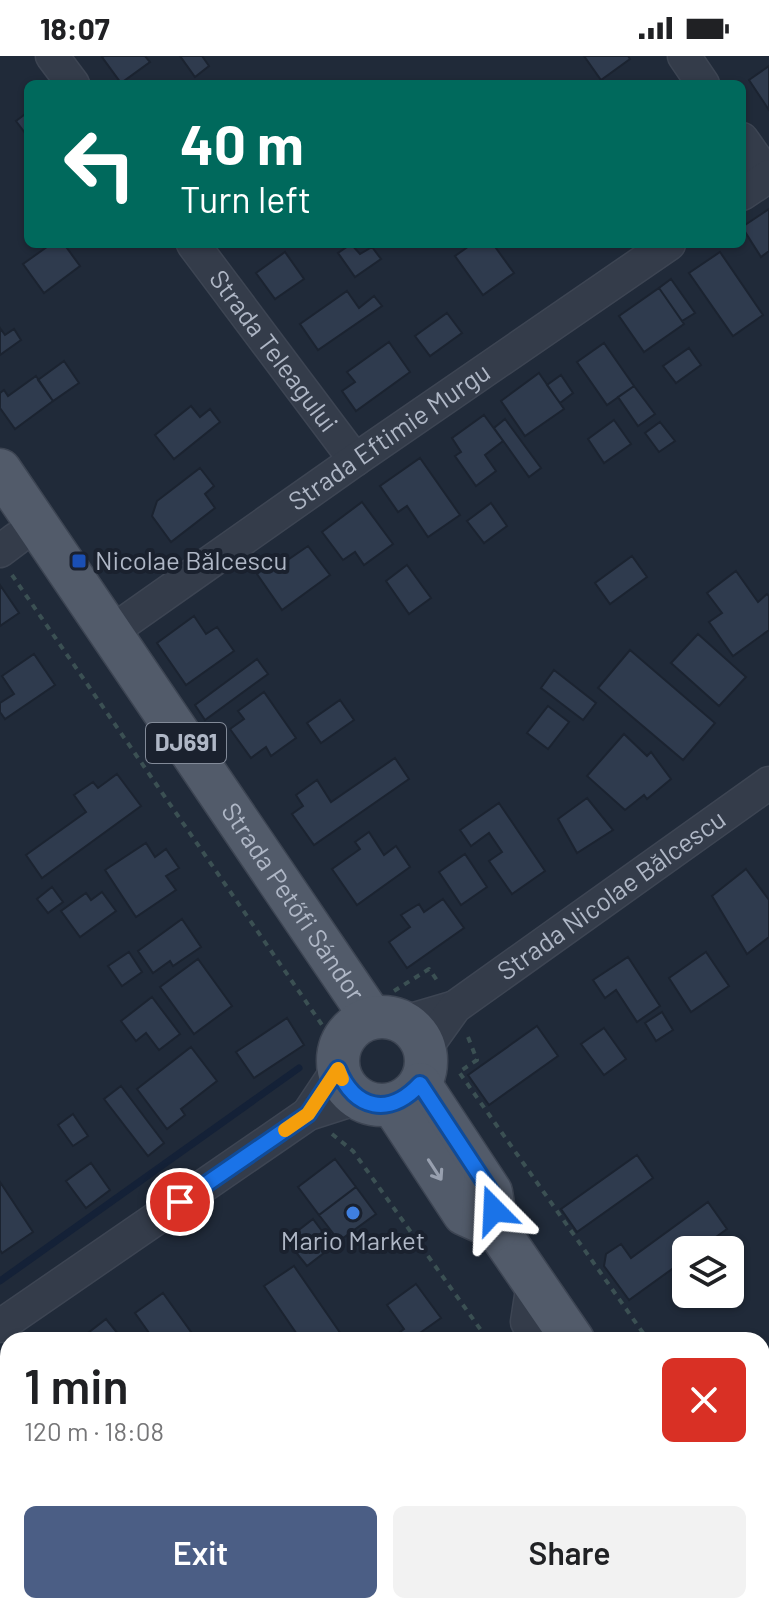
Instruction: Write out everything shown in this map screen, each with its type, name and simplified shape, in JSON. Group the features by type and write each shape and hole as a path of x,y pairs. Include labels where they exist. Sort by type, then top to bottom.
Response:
{"main road":[{"name":"Strada Petőfi Sándor","path":"0,470 111,632 377,1050 464,1214 497,1229 567,1332"},
{"name":"Strada Petőfi Sándor","path":"6,543 377,1050"}],"street":[{"path":"52,56 70,80"},
{"path":"684,56 700,80"},
{"path":"746,145 768,176 746,191"},
{"name":"Strada Teleagului","path":"196,248 355,460"},
{"name":"Strada Eftimie Murgu","path":"111,632 663,248"},
{"name":"Strada Nicolae Bălcescu","path":"0,1326 308,1114 377,1050 455,1007 769,783"},
{"path":"533,1283 527,1322 533,1332"}],"path":[{"path":"6,543 329,1035 377,1050 394,991 429,969 455,1007 477,1060 459,1072 642,1332"},
{"path":"308,1114 353,1151 482,1332"}],"building":[{"path":"145,56 150,62 125,80 119,80 102,57"},
{"path":"180,56 202,56 209,66 195,77"},
{"path":"584,56 628,56 630,59 601,80"},
{"path":"769,66 769,110 749,80"},
{"path":"24,115 24,132 16,121"},
{"path":"769,209 769,251 761,257 746,233 746,224"},
{"path":"45,248 67,248 80,266 44,293 23,264"},
{"path":"345,248 355,248 360,254 373,248 381,259 355,277 338,253"},
{"path":"466,248 496,248 514,273 483,295 455,256"},
{"path":"285,252 304,279 275,299 256,273"},
{"path":"720,252 763,315 733,336 689,273"},
{"path":"671,279 695,313 682,321 659,288"},
{"path":"659,288 684,324 644,352 619,316"},
{"path":"347,291 359,308 374,296 382,306 318,350 300,324"},
{"path":"447,313 462,333 430,356 415,336"},
{"path":"0,328 5,335 14,329 21,340 0,355"},
{"path":"389,342 410,372 356,411 342,391 355,382 347,372"},
{"path":"604,343 634,386 607,405 577,362"},
{"path":"689,348 701,365 676,383 663,366"},
{"path":"64,361 79,383 53,401 38,380"},
{"path":"539,373 564,409 525,436 501,401"},
{"path":"561,375 573,393 560,403 547,385"},
{"path":"36,376 53,401 15,429 0,408 0,393 4,390 8,396"},
{"path":"634,386 655,414 638,426 618,397"},
{"path":"191,406 200,417 210,409 220,422 174,459 155,435"},
{"path":"484,415 503,441 485,455 496,471 476,486 455,456 461,452 452,438"},
{"path":"505,419 541,468 529,477 494,428"},
{"path":"614,420 631,444 604,463 588,439"},
{"path":"660,422 675,441 659,452 645,433"},
{"path":"420,458 460,515 428,537 407,506 398,512 380,486"},
{"path":"200,468 214,486 205,494 215,508 171,542 152,516 157,501"},
{"path":"362,502 393,544 364,565 355,552 343,560 322,532"},
{"path":"491,503 507,526 484,543 467,521"},
{"path":"308,546 330,575 282,610 257,574 282,555 286,561"},
{"path":"632,556 647,577 610,604 595,583"},
{"path":"407,565 431,598 409,614 386,581"},
{"path":"736,571 758,602 767,594 769,596 769,630 733,656 709,622 722,613 707,593"},
{"path":"0,585 19,613 0,626"},
{"path":"194,616 206,634 217,627 234,651 186,685 157,643"},
{"path":"698,634 746,677 719,706 671,663"},
{"path":"630,650 715,723 683,760 598,688"},
{"path":"34,654 55,685 5,719 0,712 0,703 14,694 2,676"},
{"path":"257,659 268,674 205,720 195,705"},
{"path":"554,670 596,703 583,720 541,688"},
{"path":"264,692 296,738 271,756 266,747 251,758 230,729 244,719 238,711"},
{"path":"340,700 354,720 321,743 307,723"},
{"path":"548,706 569,722 548,749 527,733"},
{"path":"624,734 647,756 651,752 671,779 647,799 644,795 625,810 587,776"},
{"path":"395,758 409,779 314,845 292,814 303,806 296,795 317,780 331,802"},
{"path":"117,774 141,806 42,878 26,855 86,812 74,795 93,782 98,788"},
{"path":"587,798 613,830 577,853 558,819"},
{"path":"499,803 545,871 512,894 489,861 502,852 489,833 471,846 460,830"},
{"path":"369,832 384,855 396,846 410,867 357,905 332,869 360,849 355,842"},
{"path":"146,843 155,857 166,849 179,868 166,876 176,890 136,917 105,870"},
{"path":"465,854 487,887 461,905 439,872"},
{"path":"746,869 769,900 769,937 747,954 712,896"},
{"path":"52,887 63,902 48,913 37,899"},
{"path":"102,892 116,911 80,937 61,911 86,893 91,900"},
{"path":"443,899 464,928 407,968 389,942 410,927 401,915 419,904 424,912"},
{"path":"182,919 201,947 173,966 170,961 153,973 138,951"},
{"path":"129,952 142,972 122,986 108,966"},
{"path":"706,952 729,986 691,1012 669,978"},
{"path":"628,957 660,1006 637,1022 616,990 605,998 593,980"},
{"path":"198,959 232,1006 194,1034 160,987"},
{"path":"152,997 180,1034 159,1050 146,1033 136,1041 121,1021"},
{"path":"662,1012 673,1030 656,1041 645,1023"},
{"path":"287,1018 304,1045 254,1078 236,1052"},
{"path":"537,1026 558,1056 489,1105 468,1075"},
{"path":"604,1028 626,1059 604,1075 581,1044"},
{"path":"191,1047 217,1081 181,1109 185,1115 167,1129 137,1089"},
{"path":"121,1086 164,1143 148,1156 104,1099"},
{"path":"73,1114 88,1136 73,1146 58,1125"},
{"path":"637,1155 653,1178 577,1232 561,1209"},
{"path":"335,1159 356,1187 319,1215 298,1187"},
{"path":"91,1163 110,1190 86,1208 66,1181"},
{"path":"0,1182 33,1232 2,1253 0,1250"},
{"path":"356,1187 376,1214 339,1241 319,1215"},
{"path":"708,1202 727,1229 717,1236 672,1236 672,1269 629,1300 604,1266 606,1254 621,1244 631,1258"},
{"path":"313,1219 333,1246 307,1266 286,1240"},
{"path":"294,1266 340,1332 296,1332 264,1286"},
{"path":"416,1284 441,1318 421,1332 400,1332 404,1329 387,1305"},
{"path":"163,1293 191,1332 148,1332 135,1313"},
{"path":"106,1319 117,1332 89,1332"}],"waterway":[{"path":"0,1281 299,1068"}],"slow traffic":[{"path":"285,1130 308,1114 338,1069 342,1079"}],"place":[{"name":"Nicolae Bălcescu","path":"79,561"},
{"name":"Mario Market","path":"353,1213"}],"route":[{"path":"180,1202 308,1114 338,1069 345,1086 358,1098 374,1105 392,1104 408,1097 420,1084 491,1192 494,1210"}]}
